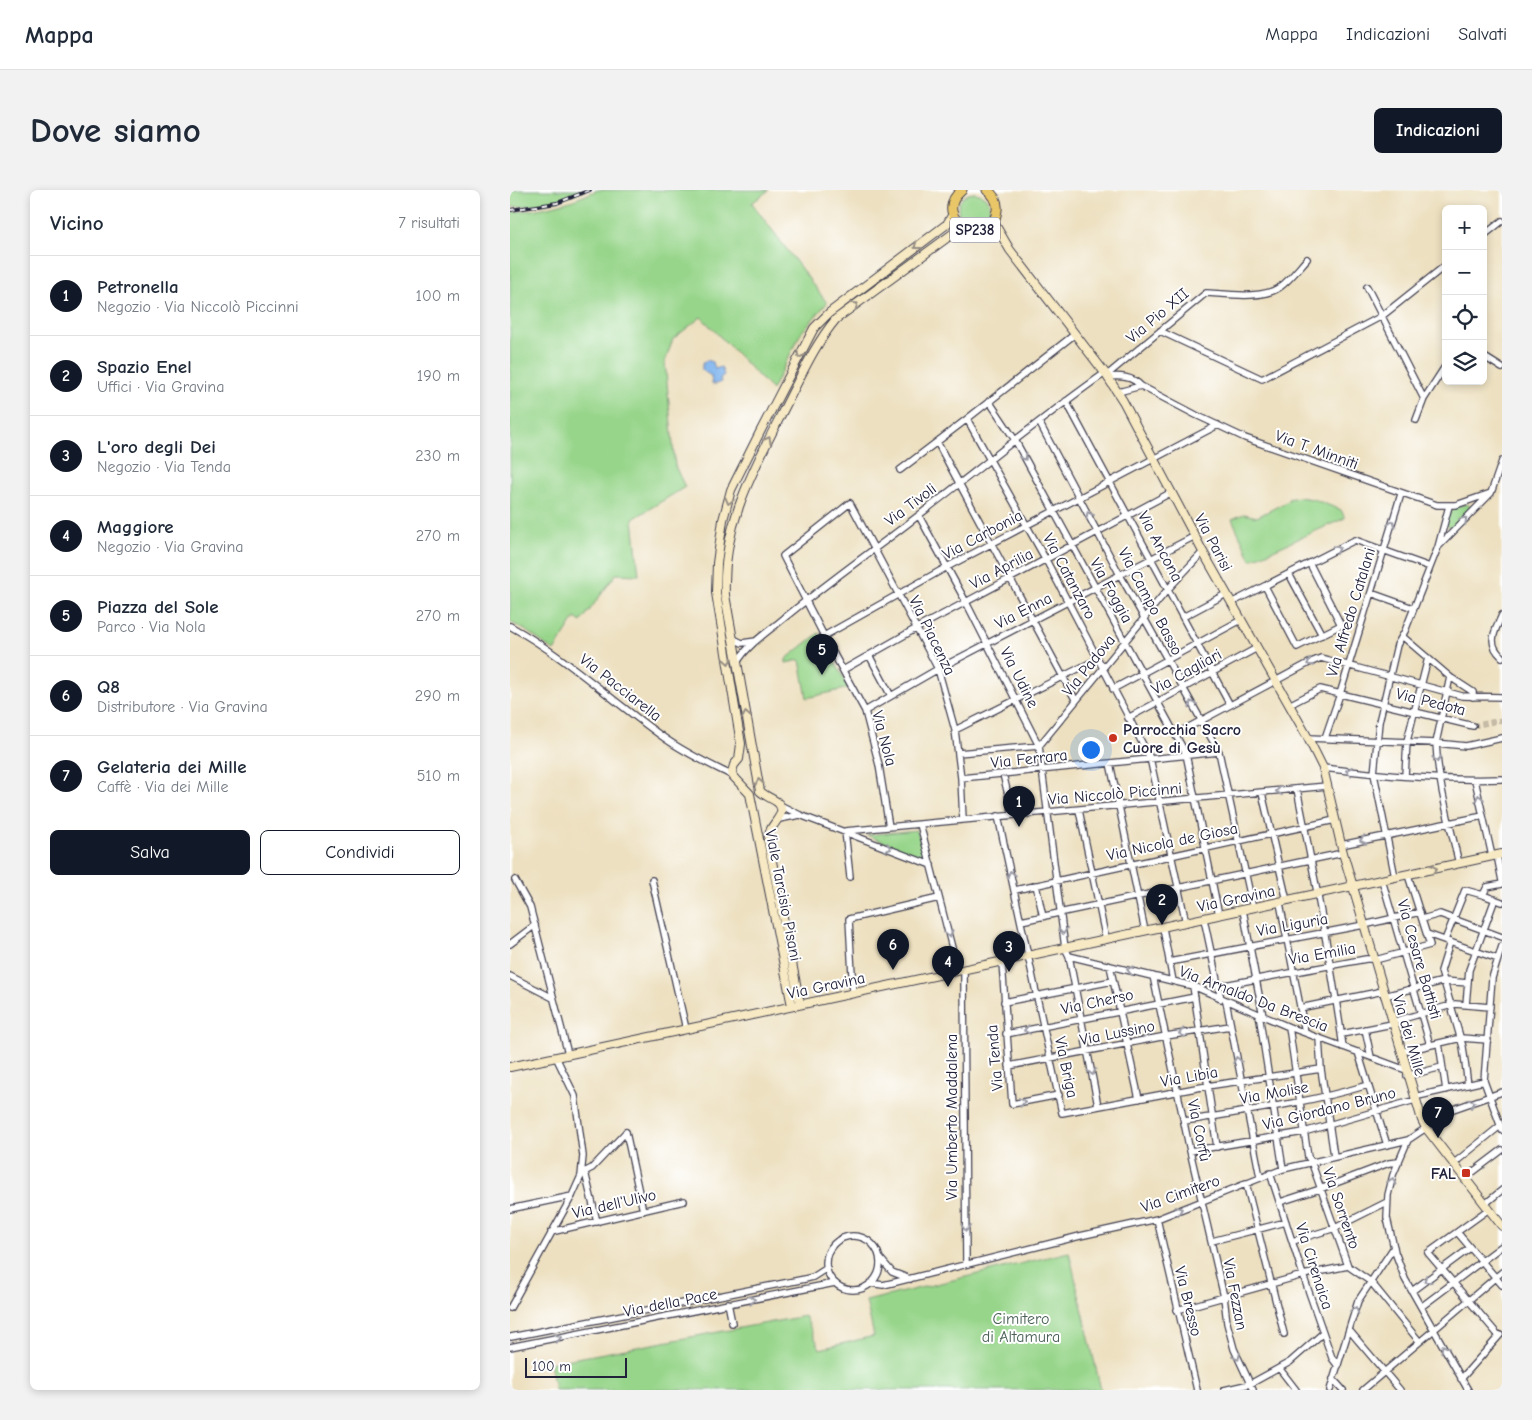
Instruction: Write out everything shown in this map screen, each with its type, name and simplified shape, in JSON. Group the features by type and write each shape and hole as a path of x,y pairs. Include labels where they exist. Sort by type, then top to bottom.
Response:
{"main road":[{"path":"952,190 953,202"},
{"name":"SP238","path":"962,190 957,194 953,202 953,214 958,222 963,227 1001,236"},
{"name":"SP238","path":"978,230 986,227 993,221 997,206 994,196 988,190"},
{"path":"733,776 732,772 741,744 716,593 720,539 731,490 814,328 829,313 947,224 953,214"},
{"name":"Via Parisi","path":"993,221 1010,250 1107,375 1118,392 1226,594 1308,738 1324,768 1352,886"},
{"path":"780,805 760,791 725,596 724,576 731,530 738,506 757,462 823,336 836,319 963,227"},
{"path":"736,762 747,758 755,762"},
{"name":"Viale Tarcisio Pisani","path":"733,776 750,794 796,1005"},
{"name":"Viale Tarcisio Pisani","path":"780,805 781,815 776,821 768,841 796,1005"},
{"path":"755,818 764,825 776,821"},
{"name":"Via Gravina","path":"510,1067 1497,855"},
{"name":"Via dei Mille","path":"1352,886 1414,1098 1424,1124 1502,1226"}],"street":[{"path":"1487,233 1502,221"},
{"name":"Via Pio XII","path":"1107,375 1206,293 1246,295 1265,293 1278,289 1290,279 1306,259"},
{"path":"1160,331 1262,379 1382,316 1442,269"},
{"path":"1367,287 1424,399"},
{"path":"900,470 1075,334"},
{"path":"1487,359 1502,368"},
{"path":"1416,420 1424,399 1442,371"},
{"name":"Via T. Minniti","path":"1107,375 1125,376 1218,425 1279,451 1401,494 1437,505 1449,506 1491,493"},
{"name":"Via Tivoli","path":"737,663 756,641 806,600 919,516 1066,401 1107,375"},
{"path":"1118,392 1141,386"},
{"name":"Via Foggia","path":"989,401 1015,440 1186,754 1219,915"},
{"name":"Via Ancona","path":"1066,401 1230,705"},
{"name":"Via Catanzaro","path":"967,419 1046,560 1150,758 1173,856 1186,923"},
{"name":"Via Campo Basso","path":"1039,422 1099,532 1120,575 1219,752 1253,908"},
{"name":"Via Carbonia","path":"824,636 948,567 1218,425"},
{"path":"937,442 1076,702"},
{"path":"1438,547 1491,493 1500,473 1502,461"},
{"name":"Via Aprilia","path":"843,670 917,628 1172,492"},
{"name":"Via Alfredo Catalani","path":"1325,738 1401,494"},
{"name":"Via Piacenza","path":"783,556 850,502 938,669 955,730 961,778 963,820"},
{"path":"1394,877 1374,774 1377,740 1383,704 1397,645 1438,547 1449,506"},
{"name":"Via Udine","path":"919,516 948,567 1039,746"},
{"name":"Via Enna","path":"865,711 938,669 1195,536"},
{"path":"1232,603 1355,540 1430,567"},
{"name":"Via Padova","path":"1039,746 1168,589 1203,552"},
{"name":"Via Nola","path":"783,556 865,711 879,765 889,827"},
{"path":"1265,586 1297,647 1322,635 1341,625 1310,564"},
{"path":"1289,574 1322,635"},
{"path":"1371,593 1413,608"},
{"path":"1183,617 1226,594"},
{"path":"1502,615 1492,639 1493,646 1502,657"},
{"path":"1113,689 1241,620"},
{"name":"Via Pacciarella","path":"510,626 559,656 663,737 715,768 733,776"},
{"path":"1402,636 1450,677 1473,692 1473,697"},
{"path":"732,638 742,643 756,641"},
{"name":"Via Cagliari","path":"1128,718 1257,648"},
{"path":"869,655 891,696"},
{"path":"1176,734 1321,658 1447,692 1473,697 1502,699"},
{"path":"1405,776 1407,741 1428,658"},
{"path":"955,730 1098,659"},
{"path":"1450,677 1436,743 1440,779 1459,864"},
{"name":"Via Pedota","path":"1289,705 1320,689 1414,710 1473,726"},
{"path":"1308,738 1407,741 1466,746 1502,738"},
{"path":"958,753 1039,746 1065,948 1069,956 1076,988 1098,1106"},
{"name":"Via Ferrara","path":"961,778 1219,752"},
{"path":"715,768 736,762"},
{"path":"1110,763 1145,931"},
{"path":"1324,768 1440,779 1502,779"},
{"path":"1003,774 1014,815"},
{"path":"1475,780 1483,816 1497,855 1502,881 1488,886 1483,895"},
{"name":"Via Niccolò Piccinni","path":"845,831 1228,797 1328,786"},
{"path":"1297,789 1312,859 1337,1000 1343,1047"},
{"path":"1262,793 1278,866 1287,940 1305,1032"},
{"path":"780,805 800,815 931,865"},
{"path":"1079,810 1106,940"},
{"path":"776,821 800,815"},
{"name":"Via Briga","path":"998,816 1062,1113"},
{"path":"1021,921 1312,859 1386,836 1483,816"},
{"name":"Via Nicola de Giosa","path":"1015,890 1335,820"},
{"name":"Via Umberto Maddalena","path":"920,824 939,898 961,970 966,1264"},
{"path":"845,831 850,877"},
{"path":"1408,875 1427,934 1476,951 1499,962"},
{"path":"515,880 527,898 568,1054"},
{"path":"652,880 686,1029"},
{"name":"Via Cesare Battisti","path":"1382,880 1430,1045"},
{"path":"1036,885 1043,917"},
{"path":"1468,1085 1461,1038 1441,968 1447,941 1465,890 1502,902"},
{"path":"853,993 849,919 939,898"},
{"path":"1466,1005 1469,970 1495,899"},
{"path":"1243,910 1256,979 1268,1077 1283,1169"},
{"name":"Via Liguria","path":"1169,962 1324,933 1420,912"},
{"path":"1422,919 1440,914 1502,937"},
{"path":"1204,919 1218,986 1230,1026 1260,1177"},
{"path":"510,944 535,925"},
{"path":"1163,928 1173,980"},
{"name":"Via Emilia","path":"1218,986 1330,965 1379,959 1430,945 1427,934"},
{"path":"1454,1164 1501,1128 1484,1081 1492,978 1499,962 1502,946"},
{"name":"Via Arnaldo Da Brescia","path":"1069,956 1193,986 1289,1027 1371,1057 1407,1073"},
{"name":"Via Tenda","path":"1002,962 1012,1104 1059,1095"},
{"path":"1110,966 1139,1099"},
{"path":"510,976 553,998"},
{"name":"Via Corfù","path":"1153,976 1201,1201"},
{"path":"1004,1002 1113,980"},
{"path":"1300,1008 1414,988 1444,980 1468,982"},
{"path":"1193,986 1217,1147"},
{"name":"Via Cherso","path":"1006,1034 1195,997"},
{"path":"1342,1034 1392,1023 1451,1005 1490,1007"},
{"name":"Via Lussino","path":"1009,1066 1166,1036 1230,1026"},
{"name":"Via Sorrento","path":"1289,1027 1308,1157 1348,1266 1371,1282 1419,1341"},
{"path":"1365,1029 1371,1057"},
{"path":"1319,1038 1321,1068 1334,1156"},
{"path":"1401,1052 1461,1038 1488,1040"},
{"path":"1439,1043 1446,1090"},
{"path":"1358,1052 1387,1145"},
{"path":"556,1057 576,1102 583,1156 583,1173 597,1222"},
{"path":"1407,1073 1442,1067"},
{"name":"Via Libia","path":"1062,1113 1241,1080 1321,1068"},
{"name":"Via Giordano Bruno","path":"1190,1151 1304,1132 1414,1098 1484,1081"},
{"name":"Via Molise","path":"1184,1121 1326,1098 1368,1086"},
{"name":"Via Cimitero","path":"870,1283 883,1285 910,1279 1156,1219 1283,1169 1408,1140 1424,1124 1502,1092"},
{"path":"510,1308 583,1173 592,1168 626,1132 643,1211"},
{"path":"1408,1140 1388,1195 1387,1218 1405,1280 1468,1390"},
{"path":"1465,1178 1502,1150"},
{"path":"1280,1202 1389,1163 1399,1162"},
{"name":"Via Cirenaica","path":"1270,1174 1323,1333 1332,1358 1338,1366"},
{"path":"1246,1183 1284,1334"},
{"path":"1461,1379 1500,1335 1428,1253 1457,1232 1502,1190"},
{"path":"510,1209 572,1196"},
{"name":"Via dell'Ulivo","path":"552,1232 684,1201"},
{"name":"Via Fezzan","path":"1201,1201 1212,1241 1224,1297 1227,1323 1234,1349 1253,1390"},
{"path":"1292,1241 1335,1228 1388,1202"},
{"name":"Via Bresso","path":"1156,1219 1197,1390"},
{"path":"1212,1241 1286,1222"},
{"path":"1457,1232 1502,1285"},
{"path":"880,1258 880,1268 876,1276 870,1283 857,1289 849,1289 835,1283 826,1268 828,1253 832,1246 837,1241 852,1236 867,1240 892,1272 910,1279"},
{"path":"1330,1390 1358,1301 1394,1246"},
{"path":"1421,1306 1502,1246"},
{"path":"1412,1292 1470,1248"},
{"path":"1177,1310 1303,1276 1348,1266"},
{"name":"Via della Pace","path":"510,1336 726,1296 805,1279 813,1277 826,1268"},
{"path":"1363,1390 1502,1272"},
{"name":"Via della Pace","path":"510,1346 835,1283"},
{"path":"726,1296 732,1323"},
{"path":"1349,1330 1400,1390"},
{"path":"1224,1390 1250,1384 1290,1362 1323,1333"},
{"path":"510,1336 510,1346"},
{"path":"1279,1368 1296,1390"},
{"path":"1333,1379 1343,1390"}],"green space":[{"path":"510,190 585,190 549,203 510,207"},
{"path":"597,190 769,190 752,203 827,303 801,333 772,390 701,317 673,339 665,362 675,466 685,487 633,519 639,575 616,574 581,622 575,618 554,651 525,630 510,622 510,212 533,210 555,205"},
{"path":"974,193 980,194 985,198 989,203 989,215 985,220 980,224 974,225 968,224 963,220 959,215 958,209 959,203 963,198 968,194"},
{"path":"1298,497 1313,499 1341,510 1345,518 1251,560 1232,519 1244,514 1257,517 1288,501 1288,499"},
{"path":"1467,504 1472,508 1451,529 1446,524 1451,512 1455,508"},
{"path":"819,633 849,688 807,698 800,660 786,663 786,659"},
{"path":"917,830 926,860 867,835"},
{"name":"Cimitero di Altamura","path":"1069,1252 1101,1390 555,1390 550,1363 805,1316 820,1349 874,1336 866,1301"}],"water":[{"path":"707,360 713,362 715,369 721,367 724,375 720,378 721,382 712,384 711,376 702,370 702,364"}],"tunnel":[{"path":"1473,726 1502,720"}],"railway":[{"path":"510,210 557,203 590,190"}],"place":[{"name":"Piazza del Sole","path":"822,675"},
{"name":"Parrocchia Sacro Cuore di Gesù","path":"1113,738"},
{"name":"Petronella","path":"1019,827"},
{"name":"Spazio Enel","path":"1162,925"},
{"name":"Q8","path":"893,970"},
{"name":"L'oro degli Dei","path":"1009,972"},
{"name":"Maggiore","path":"948,987"},
{"name":"Gelateria dei Mille","path":"1438,1138"},
{"name":"FAL","path":"1466,1173"}]}
